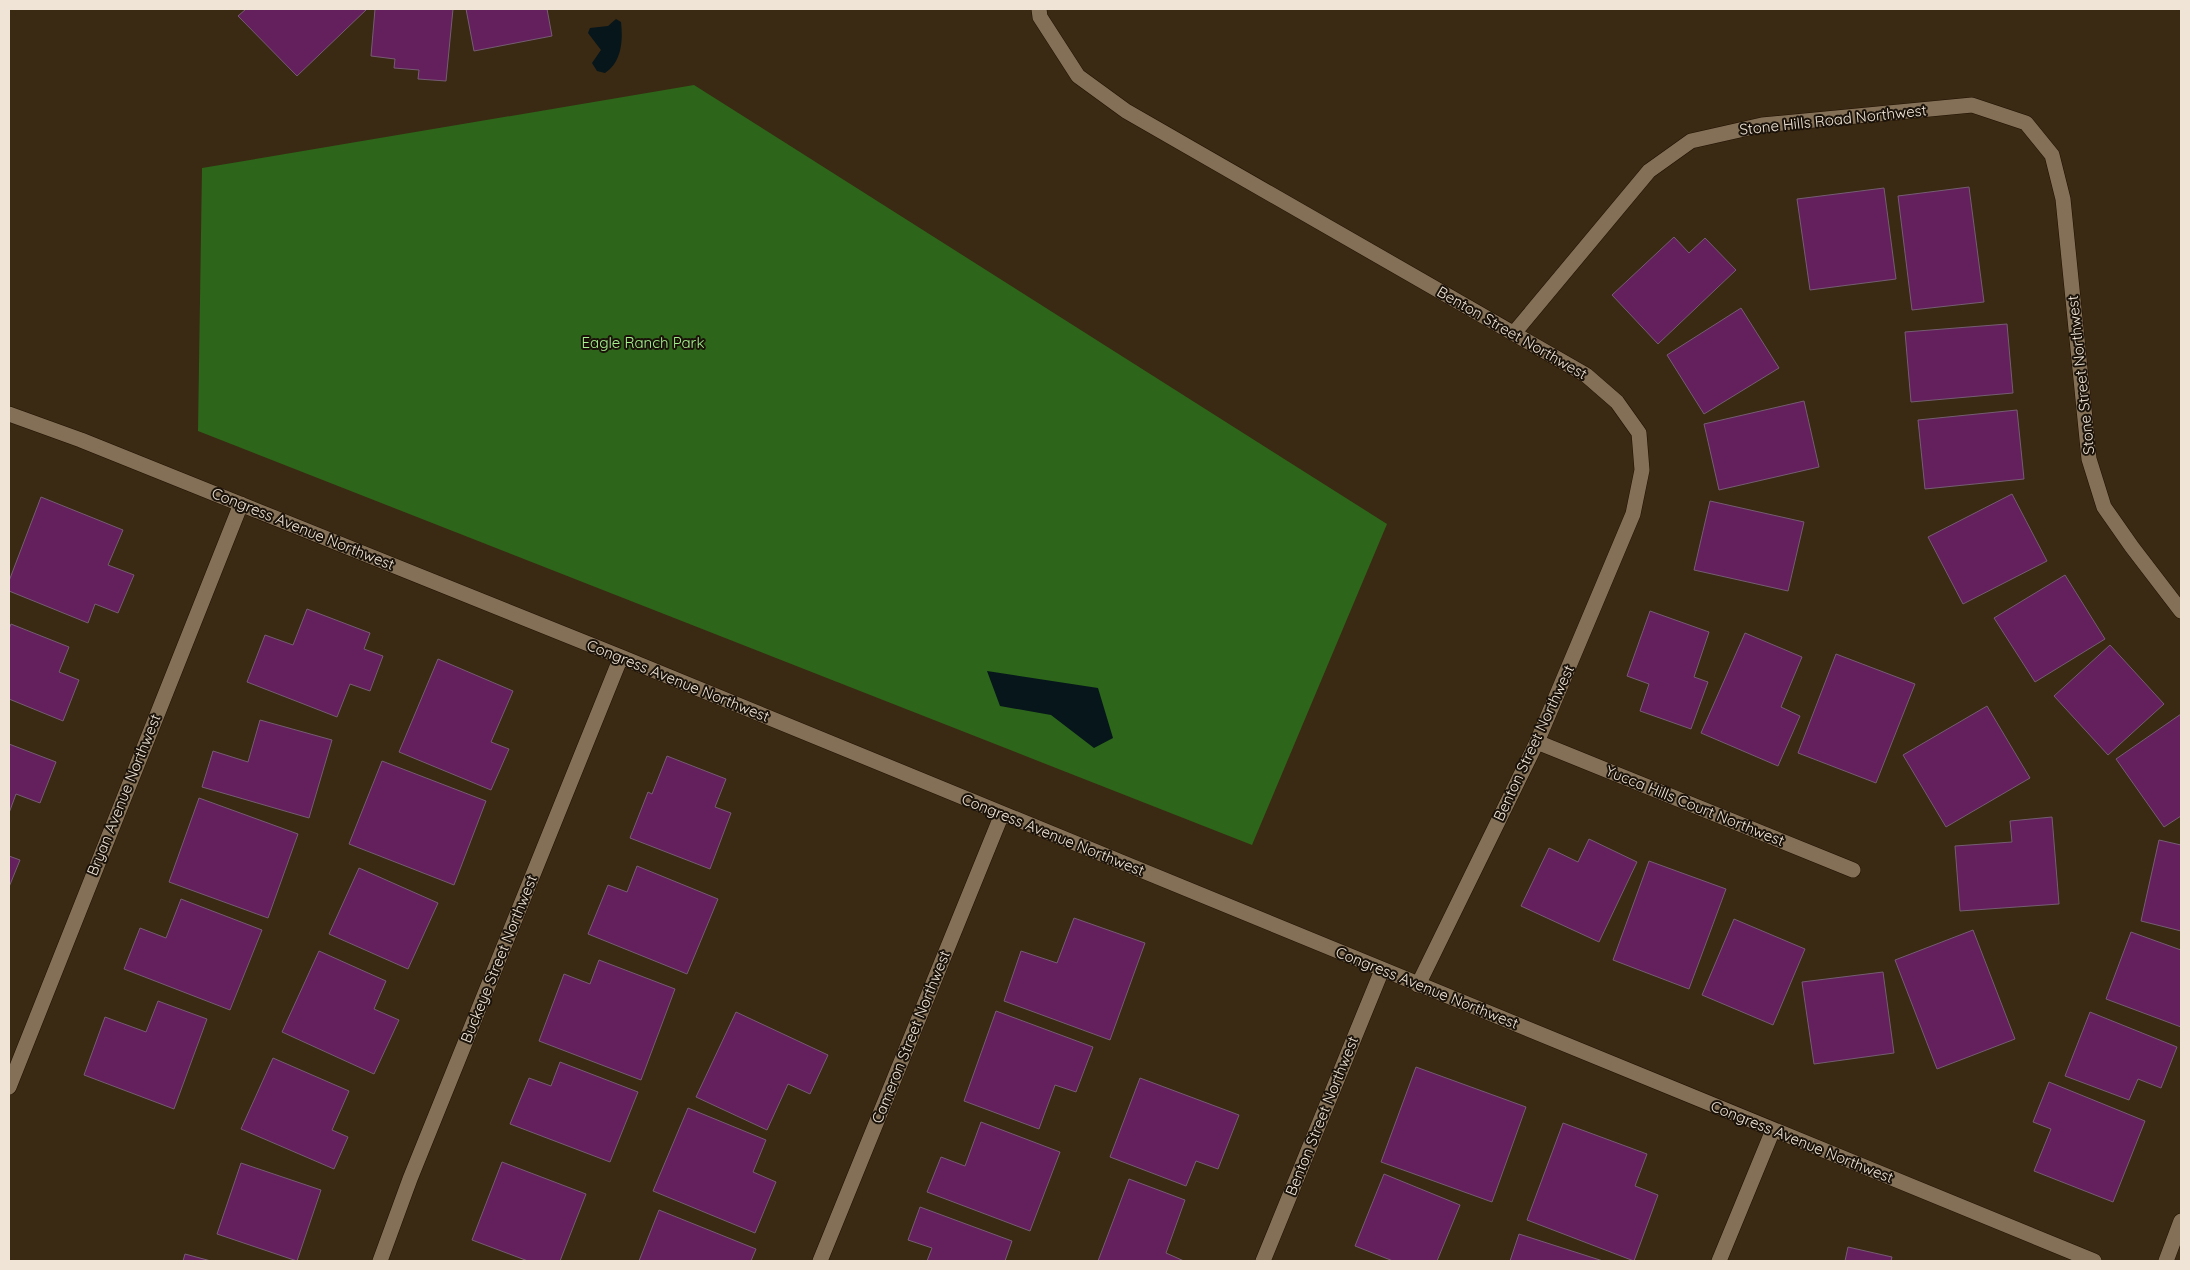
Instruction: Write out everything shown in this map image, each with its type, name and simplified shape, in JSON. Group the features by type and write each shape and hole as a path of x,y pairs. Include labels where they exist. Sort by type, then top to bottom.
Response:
{"street":[{"name":"Benton Street Northwest","path":"1039,9 1040,17 1078,76 1126,111 1586,375 1617,402 1639,433 1642,470 1633,514 1538,742 1418,985"},
{"name":"Stone Hills Road Northwest","path":"1514,333 1650,171 1691,141 1762,125 1972,105 2026,122"},
{"name":"Stone Street Northwest","path":"2026,122 2052,155 2063,199 2088,459 2104,507 2132,547 2181,610"},
{"name":"Congress Avenue Northwest","path":"9,414 81,440 621,657 2094,1261"},
{"name":"Bryan Avenue Northwest","path":"9,1086 241,504"},
{"name":"Buckeye Street Northwest","path":"380,1261 413,1170 621,657"},
{"name":"Yucca Hills Court Northwest","path":"1538,742 1853,870"},
{"name":"Cameron Street Northwest","path":"820,1261 1002,814"},
{"name":"Benton Street Northwest","path":"1263,1261 1382,970"},
{"path":"1719,1261 1772,1130"},
{"path":"2166,1261 2181,1221"}],"green space":[{"name":"Eagle Ranch Park","path":"694,85 1387,524 1252,845 198,431 202,168"}],"shaded area":[{"path":"616,19 621,22 622,29 618,57 611,68 605,73 597,71 592,63 601,50 588,33 590,28 608,26"},
{"path":"987,671 1098,688 1113,738 1094,748 1051,715 1000,706"}],"building":[{"path":"246,9 367,9 297,76 238,16"},
{"path":"375,9 453,9 446,81 418,79 419,70 394,68 395,59 371,56"},
{"path":"466,9 547,9 552,36 474,51"},
{"path":"1969,187 1984,302 1912,310 1898,196"},
{"path":"1884,188 1896,279 1810,290 1797,199"},
{"path":"1674,237 1689,253 1705,238 1736,270 1658,344 1612,295"},
{"path":"1741,308 1779,368 1704,414 1667,355"},
{"path":"2007,324 2013,393 1911,402 1905,332"},
{"path":"1804,401 1819,467 1719,490 1704,424"},
{"path":"2017,410 2024,479 1925,489 1918,420"},
{"path":"2012,494 2047,561 1963,604 1928,537"},
{"path":"41,497 123,530 108,565 134,575 118,613 95,604 88,623 9,591 9,581"},
{"path":"1710,501 1804,522 1788,591 1694,570"},
{"path":"2065,575 2105,639 2035,682 1994,618"},
{"path":"307,609 370,633 364,649 383,656 370,691 350,684 337,717 247,682 265,635 293,645"},
{"path":"1650,611 1709,632 1694,677 1708,682 1691,729 1640,711 1649,684 1627,676"},
{"path":"11,624 69,647 59,672 79,680 63,721 9,699 9,629"},
{"path":"1745,633 1802,657 1781,707 1800,716 1778,766 1701,733"},
{"path":"2110,645 2164,704 2108,755 2054,696"},
{"path":"1836,654 1915,684 1876,783 1798,753"},
{"path":"438,659 513,691 491,742 509,749 491,790 399,752"},
{"path":"1987,706 2030,778 1946,827 1903,755"},
{"path":"2181,714 2181,816 2164,827 2116,759"},
{"path":"260,720 332,740 309,818 202,787 213,751 248,762"},
{"path":"9,744 56,762 40,803 16,794 9,813"},
{"path":"667,756 726,779 715,807 731,813 710,869 630,838 648,792 652,794"},
{"path":"382,761 486,801 454,885 349,844"},
{"path":"199,798 298,834 268,918 169,882"},
{"path":"2052,817 2059,904 1960,911 1955,846 2012,842 2010,821"},
{"path":"1589,839 1637,862 1599,942 1521,906 1549,848 1578,862"},
{"path":"2159,840 2181,845 2181,931 2141,921"},
{"path":"9,856 20,860 9,887"},
{"path":"1649,861 1726,889 1689,989 1613,960"},
{"path":"637,866 718,899 687,974 588,934 608,885 627,892"},
{"path":"359,868 438,903 408,969 329,934"},
{"path":"181,899 262,930 230,1010 124,969 140,928 166,938"},
{"path":"1074,918 1145,943 1110,1040 1004,1001 1021,951 1057,963"},
{"path":"1734,919 1805,949 1773,1025 1702,995"},
{"path":"1973,930 2015,1039 1937,1069 1895,960"},
{"path":"2131,932 2181,950 2181,1027 2106,999"},
{"path":"319,951 386,981 374,1009 399,1020 374,1074 282,1032"},
{"path":"599,960 675,989 641,1080 539,1041 564,974 590,984"},
{"path":"1883,972 1894,1053 1814,1064 1802,982"},
{"path":"158,1001 207,1019 174,1109 84,1075 105,1017 146,1032"},
{"path":"996,1011 1093,1047 1076,1092 1055,1085 1039,1129 964,1101"},
{"path":"736,1012 828,1055 810,1094 788,1084 767,1130 696,1097"},
{"path":"2090,1012 2177,1047 2161,1088 2138,1079 2129,1100 2065,1076"},
{"path":"273,1058 349,1091 332,1130 348,1137 334,1169 241,1129"},
{"path":"560,1062 638,1092 610,1162 510,1124 529,1078 551,1086"},
{"path":"1416,1067 1526,1107 1492,1202 1381,1162"},
{"path":"1140,1078 1239,1115 1218,1169 1196,1161 1186,1186 1110,1157"},
{"path":"2049,1082 2145,1121 2113,1202 2034,1171 2051,1129 2033,1122"},
{"path":"688,1108 766,1140 753,1172 776,1182 755,1233 653,1191"},
{"path":"981,1122 1060,1152 1030,1231 927,1192 941,1157 965,1166"},
{"path":"1563,1123 1647,1154 1635,1186 1658,1195 1634,1261 1527,1220"},
{"path":"502,1162 586,1194 560,1261 528,1261 472,1240"},
{"path":"241,1163 321,1190 297,1261 217,1234"},
{"path":"1384,1174 1460,1205 1437,1261 1393,1261 1355,1246"},
{"path":"1129,1179 1185,1200 1166,1253 1184,1261 1098,1261"},
{"path":"920,1207 1012,1241 1005,1261 927,1261 932,1248 908,1240"},
{"path":"659,1210 756,1249 751,1261 639,1261"},
{"path":"1519,1234 1603,1261 1510,1261"},
{"path":"1848,1247 1892,1257 1891,1261 1845,1261"},
{"path":"185,1254 211,1261 183,1261"}]}
